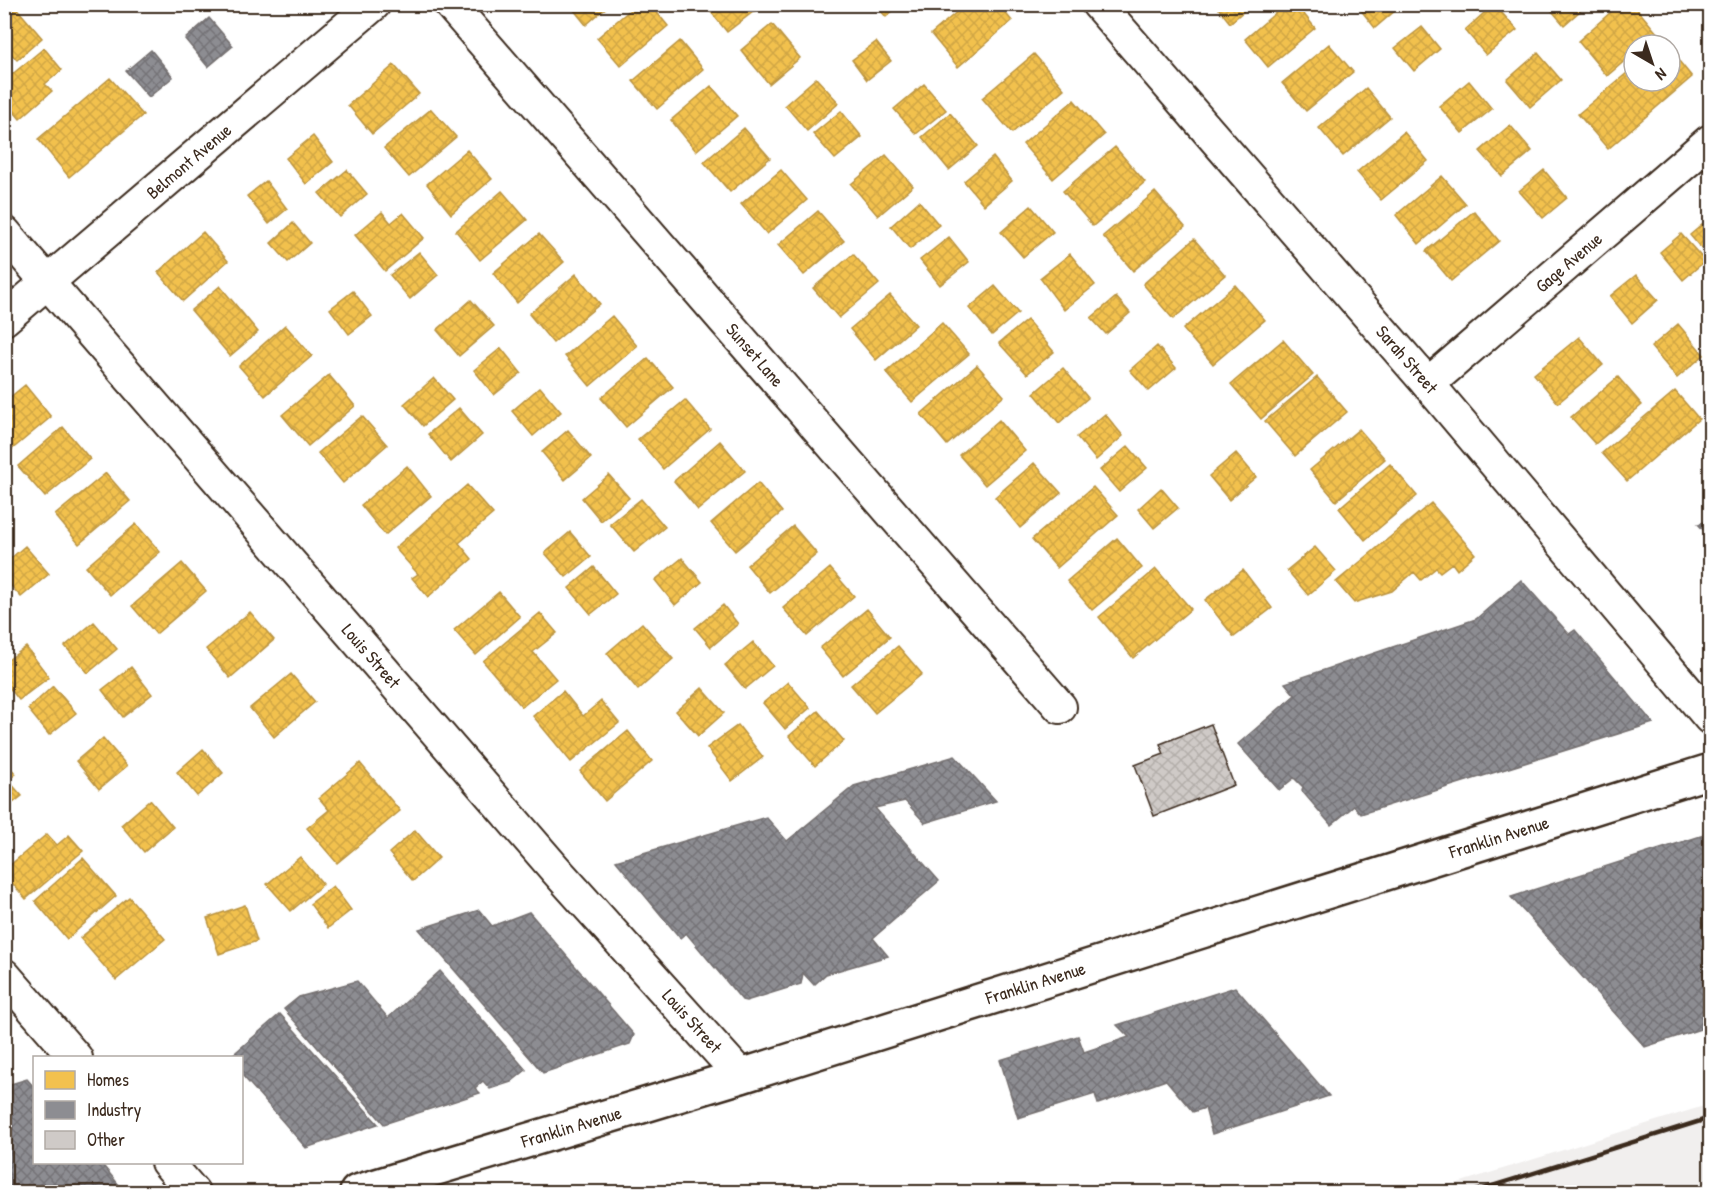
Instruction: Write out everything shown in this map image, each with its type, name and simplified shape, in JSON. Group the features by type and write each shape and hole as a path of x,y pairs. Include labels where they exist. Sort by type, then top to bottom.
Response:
{"main road":[{"name":"Franklin Avenue","path":"357,1192 741,1076 1710,771"}],"street":[{"name":"Belmont Avenue","path":"4,319 374,4"},
{"name":"Sunset Lane","path":"450,4 1060,707"},
{"name":"Sarah Street","path":"1098,4 1573,553 1710,718"},
{"name":"Gage Avenue","path":"1428,384 1710,141"},
{"name":"Louis Street","path":"4,232 555,869 741,1076"},
{"path":"4,975 74,1056"},
{"path":"169,1164 193,1192"}],"shaded area":[{"path":"1710,1104 1710,1192 1429,1192"}],"building: Homes":[{"path":"4,4 13,4 42,38 17,60 6,48 4,49"},
{"path":"569,4 610,4 586,25"},
{"path":"637,4 650,4 668,26 621,66 597,38"},
{"path":"710,4 755,4 758,8 727,32 707,7"},
{"path":"875,4 900,4 886,17"},
{"path":"966,4 998,4 1012,21 958,67 931,34"},
{"path":"1215,4 1252,4 1230,23"},
{"path":"1286,4 1296,4 1315,28 1268,67 1245,39"},
{"path":"1356,4 1403,4 1375,28"},
{"path":"1494,4 1517,30 1486,55 1465,30"},
{"path":"1546,4 1588,4 1564,25"},
{"path":"1620,4 1633,4 1657,33 1622,33 1622,63 1607,76 1578,41"},
{"path":"772,24 800,58 769,84 741,50"},
{"path":"1422,27 1440,49 1414,71 1395,48"},
{"path":"680,41 703,69 657,109 633,81"},
{"path":"876,42 891,61 867,80 852,60"},
{"path":"1329,44 1353,72 1306,111 1282,83"},
{"path":"44,48 62,70 45,84 52,91 20,119 4,100 4,81"},
{"path":"1538,53 1561,80 1530,107 1507,80"},
{"path":"1034,54 1064,89 1012,133 982,98"},
{"path":"394,65 419,94 372,134 348,105"},
{"path":"1682,65 1692,77 1682,86"},
{"path":"1622,77 1622,93 1673,93 1608,149 1578,114"},
{"path":"110,78 143,115 69,177 38,139"},
{"path":"816,78 839,103 807,131 785,105"},
{"path":"1469,81 1492,109 1462,133 1439,106"},
{"path":"924,84 946,110 916,134 894,109"},
{"path":"711,86 737,116 696,151 671,120"},
{"path":"1366,88 1390,117 1343,156 1319,128"},
{"path":"1074,100 1104,135 1053,179 1023,144"},
{"path":"431,109 456,137 409,177 384,148"},
{"path":"841,111 862,137 835,159 813,134"},
{"path":"950,113 978,146 949,170 922,137"},
{"path":"1510,125 1532,151 1502,176 1480,151"},
{"path":"744,128 770,158 730,192 704,162"},
{"path":"1404,132 1428,161 1381,200 1357,172"},
{"path":"313,136 333,162 306,184 286,158"},
{"path":"1115,147 1145,182 1093,226 1063,191"},
{"path":"467,150 492,179 451,214 427,184"},
{"path":"886,155 913,186 878,216 851,184"},
{"path":"993,157 1012,181 984,205 964,181"},
{"path":"347,170 367,194 340,217 319,193"},
{"path":"781,170 807,200 767,234 741,204"},
{"path":"1544,170 1567,198 1543,218 1519,191"},
{"path":"1442,176 1466,204 1419,244 1396,215"},
{"path":"266,181 287,209 269,224 247,196"},
{"path":"502,191 527,220 480,260 456,231"},
{"path":"1155,192 1185,227 1133,271 1103,236"},
{"path":"919,201 939,225 910,249 891,226"},
{"path":"1031,206 1053,232 1023,257 1001,232"},
{"path":"818,211 844,241 804,275 778,245"},
{"path":"1474,211 1499,241 1451,281 1426,251"},
{"path":"382,212 391,223 403,213 424,238 385,271 355,235"},
{"path":"1710,218 1710,259 1690,235"},
{"path":"293,223 310,243 288,262 271,243"},
{"path":"203,232 228,261 183,301 158,272"},
{"path":"539,234 564,262 517,303 493,273"},
{"path":"1681,234 1705,261 1683,280 1660,252"},
{"path":"949,237 969,262 940,285 920,260"},
{"path":"1194,239 1225,275 1173,319 1143,284"},
{"path":"419,252 438,275 410,299 390,275"},
{"path":"853,254 879,284 839,318 813,288"},
{"path":"1070,254 1095,285 1064,310 1040,278"},
{"path":"576,274 600,304 553,343 529,314"},
{"path":"1636,275 1658,300 1632,323 1610,296"},
{"path":"1235,285 1265,320 1213,364 1183,329"},
{"path":"220,286 258,332 230,356 191,310"},
{"path":"995,286 1018,313 992,335 969,308"},
{"path":"353,291 372,316 349,334 330,309"},
{"path":"890,295 916,325 876,360 850,329"},
{"path":"1116,297 1130,313 1106,334 1091,318"},
{"path":"471,300 494,326 459,356 437,330"},
{"path":"612,316 637,346 590,386 565,356"},
{"path":"1027,320 1054,352 1027,374 999,343"},
{"path":"942,323 969,354 912,402 886,372"},
{"path":"1678,324 1704,355 1677,378 1651,347"},
{"path":"285,325 312,356 265,396 239,366"},
{"path":"1579,337 1603,365 1558,403 1534,374"},
{"path":"1283,340 1313,375 1261,419 1231,384"},
{"path":"1157,346 1176,368 1149,391 1130,370"},
{"path":"501,348 521,373 494,395 474,370"},
{"path":"648,358 673,387 626,427 601,398"},
{"path":"977,365 1004,396 947,445 921,414"},
{"path":"1063,368 1088,398 1059,423 1034,393"},
{"path":"329,375 355,406 308,446 282,415"},
{"path":"1317,377 1347,412 1295,456 1265,421"},
{"path":"1618,377 1642,405 1595,444 1571,417"},
{"path":"434,378 453,400 423,426 404,404"},
{"path":"25,385 51,417 4,456 4,402"},
{"path":"540,387 561,412 533,436 512,411"},
{"path":"1675,391 1699,419 1627,481 1602,453"},
{"path":"685,400 710,429 663,469 638,439"},
{"path":"459,408 482,435 451,462 428,434"},
{"path":"1105,414 1123,436 1096,460 1077,437"},
{"path":"362,416 387,445 343,483 318,453"},
{"path":"999,420 1025,451 985,485 959,455"},
{"path":"63,427 90,459 45,497 18,466"},
{"path":"1359,429 1385,459 1336,501 1310,470"},
{"path":"568,430 591,458 565,480 542,452"},
{"path":"720,441 745,471 698,510 674,481"},
{"path":"1128,446 1147,468 1119,492 1100,470"},
{"path":"1236,453 1256,477 1229,500 1209,476"},
{"path":"1034,463 1061,493 1020,528 995,497"},
{"path":"1390,464 1417,496 1365,540 1339,508"},
{"path":"407,466 431,496 385,535 361,505"},
{"path":"106,473 130,501 79,544 55,515"},
{"path":"609,475 629,498 601,521 582,498"},
{"path":"758,483 782,512 735,551 711,523"},
{"path":"467,485 493,514 459,543 472,559 428,597 412,578 418,574 395,548"},
{"path":"1093,487 1118,515 1057,568 1032,539"},
{"path":"1161,488 1178,508 1154,528 1138,509"},
{"path":"641,499 665,527 634,552 610,524"},
{"path":"1431,503 1475,554 1457,570 1452,563 1440,572 1436,568 1421,580 1414,572 1392,591 1354,603 1336,582"},
{"path":"136,524 160,552 110,595 86,567"},
{"path":"793,526 817,554 770,593 747,565"},
{"path":"570,532 591,557 566,577 545,553"},
{"path":"1117,538 1142,568 1092,610 1067,581"},
{"path":"25,546 49,574 21,597 4,578 4,564"},
{"path":"1315,547 1336,571 1308,595 1287,570"},
{"path":"682,558 702,582 675,605 655,580"},
{"path":"182,563 206,591 156,634 132,606"},
{"path":"594,567 616,594 591,614 569,588"},
{"path":"830,568 854,596 807,636 783,608"},
{"path":"1156,569 1191,609 1133,658 1099,617"},
{"path":"1243,570 1272,608 1234,637 1205,600"},
{"path":"499,592 520,617 476,655 454,630"},
{"path":"723,605 738,624 711,647 695,628"},
{"path":"867,609 890,637 843,676 820,648"},
{"path":"250,612 274,640 230,678 206,649"},
{"path":"540,613 557,633 533,652 556,679 522,707 483,661"},
{"path":"94,622 117,649 88,673 65,646"},
{"path":"642,623 673,659 638,690 607,653"},
{"path":"753,642 773,666 745,689 725,665"},
{"path":"898,646 922,674 875,713 851,685"},
{"path":"26,647 49,677 19,700 4,681 4,663"},
{"path":"131,667 152,694 123,717 102,690"},
{"path":"291,674 315,702 274,737 250,708"},
{"path":"788,682 810,708 785,729 763,703"},
{"path":"53,686 76,713 49,735 28,709"},
{"path":"702,688 724,713 698,736 676,711"},
{"path":"563,691 583,716 601,701 619,723 571,762 533,716"},
{"path":"818,711 844,741 815,766 789,736"},
{"path":"738,725 763,757 732,781 707,748"},
{"path":"628,731 652,761 605,801 580,771"},
{"path":"103,738 127,766 99,789 76,761"},
{"path":"203,749 223,773 197,796 177,772"},
{"path":"4,761 16,774 8,780 22,796 4,810"},
{"path":"360,763 400,811 337,863 307,828 329,810 319,798"},
{"path":"150,800 173,827 144,852 121,825"},
{"path":"415,830 439,858 413,881 389,853"},
{"path":"47,834 57,845 69,835 83,851 26,899 4,874 4,870"},
{"path":"300,857 323,884 291,911 267,884"},
{"path":"83,858 116,896 67,939 35,901"},
{"path":"333,886 351,910 328,928 310,904"},
{"path":"129,897 165,939 116,980 80,938"},
{"path":"245,905 257,941 219,954 207,918"}],"building: Industry":[{"path":"209,18 233,46 208,67 185,39"},
{"path":"151,50 173,77 149,97 126,71"},
{"path":"1710,520 1710,537 1698,524"},
{"path":"1521,580 1569,634 1575,630 1653,723 1361,814 1354,806 1331,825 1294,778 1279,790 1238,744 1295,695 1285,683 1476,619"},
{"path":"955,756 996,801 925,823 905,801 875,808 939,881 873,938 888,956 826,974 814,985 803,973 801,984 746,1001 742,1000 686,933 680,938 616,861 766,817 787,841 854,786"},
{"path":"1710,833 1710,1026 1645,1047 1511,897"},
{"path":"479,910 492,926 529,912 634,1035 630,1044 543,1073 419,929"},
{"path":"440,971 526,1070 511,1082 490,1089 483,1081 475,1088 480,1093 384,1124 284,1009 299,997 357,981 388,1018"},
{"path":"1235,987 1329,1096 1212,1134 1205,1108 1193,1112 1166,1080 1098,1104 1095,1094 1018,1118 1000,1060 1078,1036 1084,1052 1129,1037 1117,1025"},
{"path":"280,1014 378,1124 306,1148 243,1076 243,1056 231,1056"},
{"path":"27,1079 33,1086 33,1164 102,1164 124,1191 4,1192 4,1086"}],"building: Other":[{"path":"1211,724 1234,785 1154,816 1135,765 1164,754 1160,744"}],"railway":[{"path":"1473,1192 1710,1118"}]}
